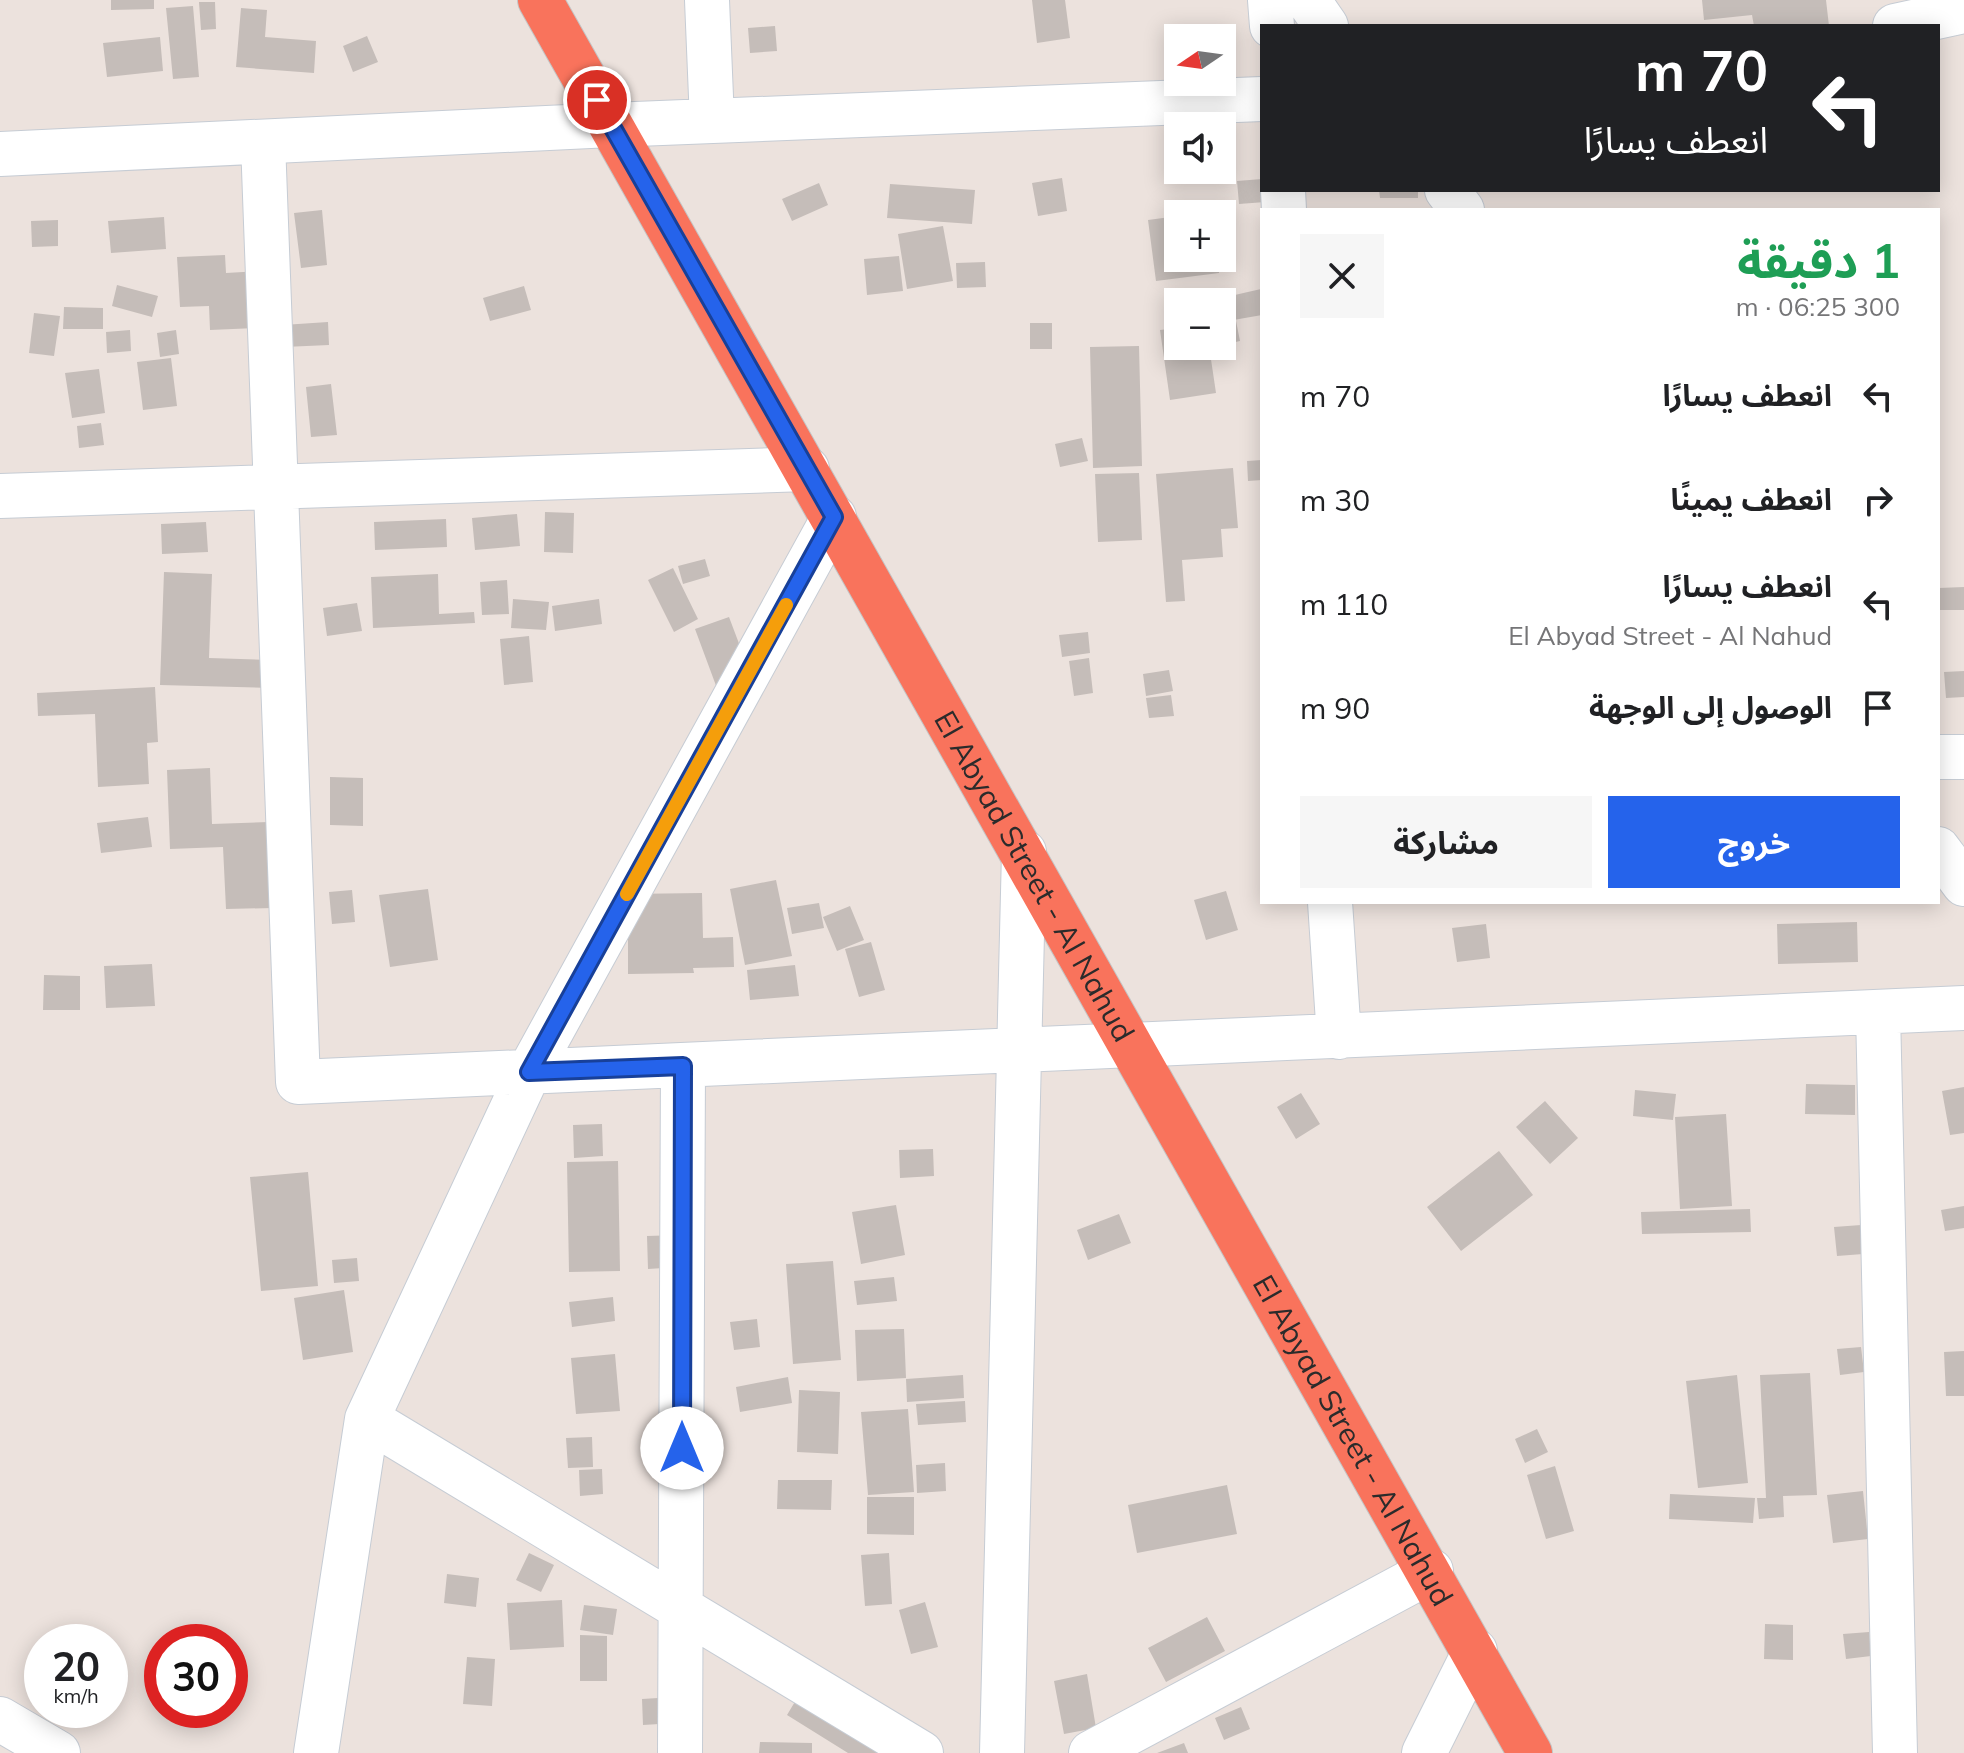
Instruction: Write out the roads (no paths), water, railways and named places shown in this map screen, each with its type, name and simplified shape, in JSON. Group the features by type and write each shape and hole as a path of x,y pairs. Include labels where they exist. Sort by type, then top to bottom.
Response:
{"highway":[{"name":"El Abyad Street - Al Nahud","path":"540,0 1431,1571 1530,1753"}],"street":[{"path":"707,0 712,121"},
{"path":"1270,0 1272,24"},
{"path":"1308,0 1325,24"},
{"path":"1884,0 1885,24"},
{"path":"1904,24 1964,11"},
{"path":"0,154 1260,99"},
{"path":"263,142 298,1082 1964,1008"},
{"path":"0,496 807,469"},
{"path":"316,1753 367,1419 529,1072 834,517"},
{"path":"1940,757 1964,757"},
{"path":"1002,1753 1024,852"},
{"path":"1940,852 1964,884"},
{"path":"1330,904 1339,1037"},
{"path":"1878,1012 1895,1753"},
{"path":"680,1753 683,1066"},
{"path":"367,1419 921,1753"},
{"path":"1091,1753 1431,1571"},
{"path":"1424,1753 1475,1651"},
{"path":"0,1719 58,1753"}]}
